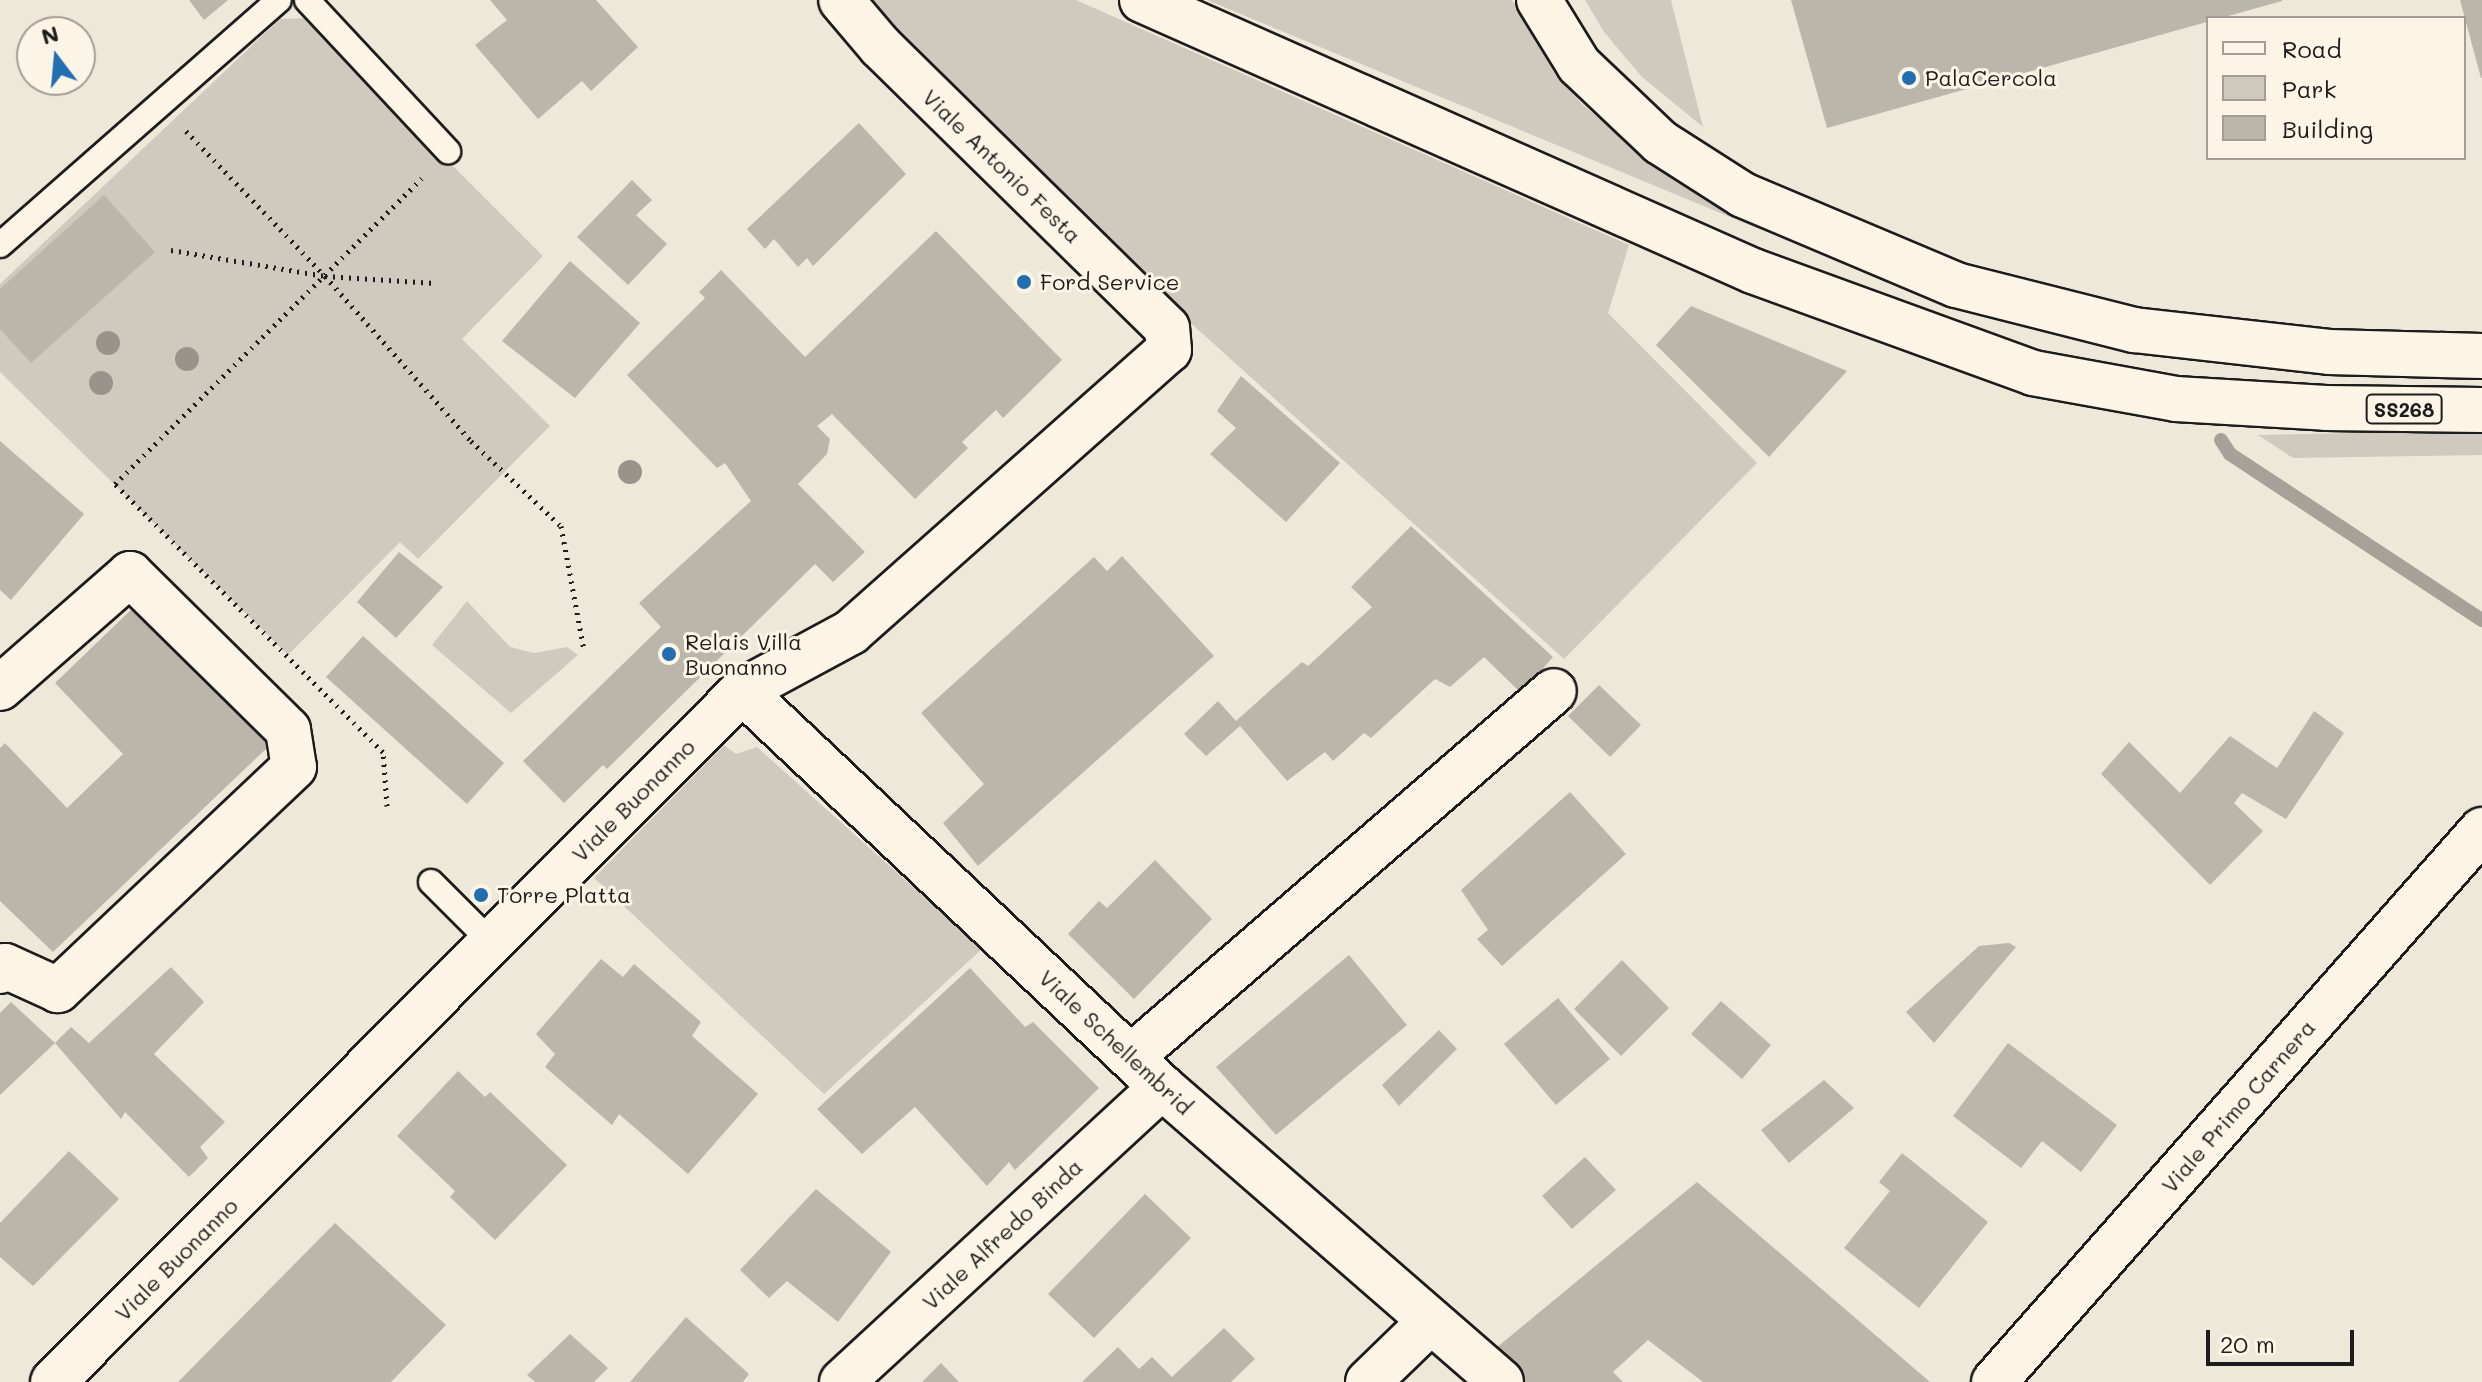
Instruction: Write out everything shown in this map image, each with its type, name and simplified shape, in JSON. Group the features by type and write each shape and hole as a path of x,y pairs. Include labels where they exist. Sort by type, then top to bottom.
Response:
{"main road":[{"name":"Viale Antonio Festa","path":"841,0 880,46 1167,328"},
{"name":"SS268","path":"1142,0 1753,271 2033,373 2176,399 2326,408 2482,410"},
{"path":"1539,0 1590,76 1660,142 1743,195 1956,285 2134,330 2329,352 2482,356"},
{"name":"Viale Buonanno","path":"53,1382 742,691 851,632 1169,350 1167,328"},
{"path":"0,688 130,574 288,730 294,767 58,990 5,966 0,971"},
{"name":"Viale Schellembrid","path":"742,691 1162,1087 1356,1251 1430,1322 1501,1382"},
{"path":"1131,1057 1554,691"},
{"name":"Viale Primo Carnera","path":"1994,1382 2482,830"},
{"name":"Viale Alfredo Binda","path":"842,1382 1162,1087"},
{"path":"1368,1382 1430,1322"}],"lane":[{"path":"0,245 279,0"},
{"path":"307,0 448,151"},
{"path":"431,882 492,943"}],"path":[{"path":"160,104 325,276 471,441 561,526 584,650"},
{"path":"387,806 383,752 115,484 448,151"},
{"path":"171,250 325,276 435,283"}],"green space":[{"path":"867,0 1076,0 1629,245 1608,313 1757,463 1564,659 1015,165"},
{"path":"1207,0 1512,0 1555,74 1583,105 1660,171 1761,224 1759,229"},
{"path":"1585,0 1671,0 1703,127 1642,77 1604,32"},
{"path":"305,18 543,256 462,339 550,426 418,559 400,542 288,655 0,372 0,284 280,19"},
{"path":"2482,430 2482,455 2293,458 2258,435"},
{"path":"467,601 510,647 534,653 567,647 578,655 511,713 432,645"},
{"path":"724,745 736,754 757,747 982,949 824,1094 594,878"}],"building":[{"path":"189,0 228,0 204,20"},
{"path":"490,0 596,0 638,47 591,91 582,81 538,119 475,45 507,20"},
{"name":"PalaCercola","path":"1791,0 2282,0 2228,16 2206,16 2206,22 1827,128"},
{"path":"2460,0 2482,0 2482,78 2466,16"},
{"path":"859,123 906,174 813,266 807,258 798,267 774,239 765,249 747,229"},
{"path":"632,180 652,200 636,215 667,244 628,285 577,237"},
{"path":"104,195 155,252 31,363 0,329 0,289"},
{"path":"936,231 1062,360 1003,418 996,410 962,442 968,448 915,499 832,414 817,426 830,439 827,454 798,484 865,552 833,582 815,564 607,769 603,765 564,803 523,761 661,627 639,603 751,501 725,463 717,468 627,375 705,298 699,292 721,270 805,357"},
{"path":"570,261 640,323 575,398 502,341"},
{"path":"1691,306 1847,371 1769,457 1656,345"},
{"path":"1241,376 1340,463 1286,522 1210,454 1236,428 1217,411"},
{"path":"0,441 84,514 11,600 0,590"},
{"path":"1411,526 1553,657 1521,693 1484,657 1450,687 1435,679 1371,738 1364,733 1333,761 1325,752 1287,781 1240,726 1206,756 1184,734 1218,701 1236,721 1302,662 1308,666 1372,607 1351,587"},
{"path":"399,552 443,587 396,638 357,602"},
{"path":"1122,556 1214,656 978,866 943,823 984,784 921,713 1094,557 1107,571"},
{"path":"136,605 270,745 53,952 0,901 0,748 5,743 67,808 123,754 55,683"},
{"path":"363,636 504,763 467,804 326,677"},
{"path":"1599,685 1641,725 1610,757 1568,716"},
{"path":"2314,711 2344,733 2286,819 2242,793 2234,803 2263,831 2210,885 2101,774 2129,742 2180,793 2230,736 2277,768"},
{"path":"1570,792 1626,854 1502,966 1477,939 1488,930 1461,890"},
{"path":"1155,860 1212,919 1134,999 1068,934 1099,901 1107,908"},
{"path":"2009,943 2016,947 1934,1043 1906,1012 1979,946"},
{"path":"1349,955 1407,1025 1276,1135 1216,1067"},
{"path":"601,959 623,977 634,964 701,1022 692,1036 758,1094 688,1174 619,1114 612,1125 545,1067 555,1054 536,1034"},
{"path":"1622,960 1669,1008 1621,1056 1574,1009"},
{"path":"171,967 204,1002 154,1054 225,1122 200,1147 208,1158 189,1177 125,1112 121,1119 55,1043 71,1027 89,1043"},
{"path":"970,968 1025,1027 1033,1022 1099,1088 1015,1170 1009,1162 987,1186 915,1107 862,1154 817,1109"},
{"path":"1558,998 1610,1059 1556,1105 1504,1044"},
{"path":"1721,1001 1771,1045 1742,1079 1691,1034"},
{"path":"11,1002 55,1043 0,1095 0,1013"},
{"path":"1439,1030 1457,1049 1399,1106 1382,1085"},
{"path":"2008,1043 2117,1125 2081,1172 2042,1141 2021,1168 1953,1116"},
{"path":"458,1071 485,1097 490,1092 567,1165 495,1240 450,1197 455,1191 397,1136"},
{"path":"1824,1080 1854,1108 1789,1163 1761,1130"},
{"path":"69,1151 119,1199 33,1286 0,1257 0,1223"},
{"path":"1902,1153 1988,1222 1919,1308 1844,1248 1890,1191 1879,1182"},
{"path":"1585,1157 1616,1190 1572,1229 1542,1196"},
{"path":"1697,1182 1930,1382 1703,1382 1648,1340 1613,1372 1623,1382 1523,1382 1490,1353"},
{"path":"816,1189 891,1252 838,1322 787,1281 769,1298 740,1270"},
{"path":"1145,1194 1191,1238 1094,1338 1048,1294"},
{"path":"335,1223 446,1325 391,1382 178,1382"},
{"path":"686,1317 749,1374 743,1382 630,1382"},
{"path":"1224,1328 1255,1359 1231,1382 1082,1382 1118,1347 1139,1369 1152,1357 1172,1377"},
{"path":"570,1334 608,1368 594,1382 535,1382 527,1375"},
{"path":"941,1363 959,1382 922,1382"}],"waterway":[{"path":"2221,440 2230,454 2482,620"}],"place":[{"name":"PalaCercola","path":"1909,78"},
{"name":"Ford Service","path":"1024,282"},
{"name":"Relais Villa Buonanno","path":"669,654"},
{"name":"Torre Platta","path":"481,895"}]}
